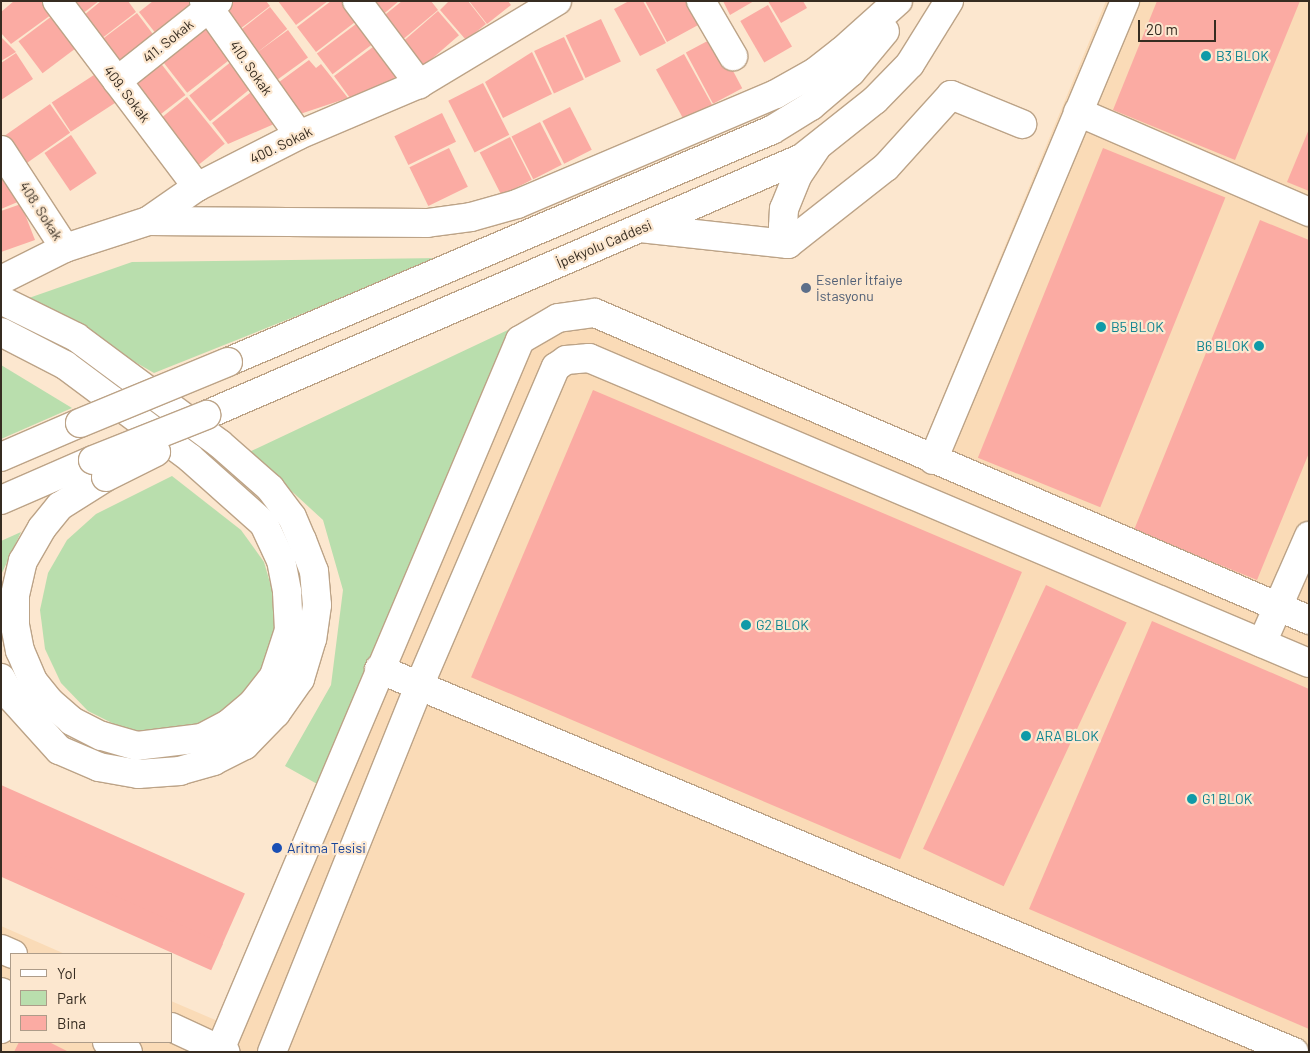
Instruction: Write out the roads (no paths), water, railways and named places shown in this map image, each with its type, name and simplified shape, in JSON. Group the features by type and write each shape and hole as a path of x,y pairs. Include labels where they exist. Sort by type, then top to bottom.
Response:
{"main road":[{"name":"409. Sokak","path":"57,1 197,187"},
{"path":"357,1 419,84"},
{"name":"400. Sokak","path":"1,280 65,248 148,220 197,187 299,135 419,84 522,9 558,1"},
{"path":"701,1 733,56"},
{"path":"148,220 428,223 471,217 508,206 776,94 815,72 842,51 898,1"},
{"path":"1,457 772,130 811,106 851,72 906,1"},
{"name":"İpekyolu Caddesi","path":"99,468 169,444 206,415 802,158 875,100 910,64 949,1"},
{"path":"933,460 1125,1"},
{"name":"411. Sokak","path":"118,81 210,4"},
{"name":"410. Sokak","path":"210,4 299,135"},
{"path":"640,228 788,244 886,167 951,95 1022,124"},
{"path":"1078,112 1309,212"},
{"path":"788,244 783,226 784,209 798,175 816,148"},
{"name":"408. Sokak","path":"1,150 65,248"},
{"path":"1,300 76,337 220,444 270,488 292,517 302,540 314,571 317,605 312,638 300,679 276,713 245,745 214,761 180,771 138,774 106,768 59,750 12,698 1,678"},
{"path":"172,1027 221,1051 379,669 520,340 558,318 595,313 933,460 1309,620"},
{"path":"1,332 64,366 112,400 190,458 264,524 281,560 287,592 288,630 274,676 257,697 228,724 202,738 137,746 102,736 72,721 50,702 33,681 20,651 15,626 15,596 23,562 42,528 60,506 99,468"},
{"path":"272,1052 419,686 556,368 577,358 589,358 1309,663"},
{"path":"1,500 99,468"},
{"path":"1262,643 1309,536"},
{"path":"379,669 1294,1052"},
{"path":"1,1029 10,1010"},
{"path":"109,1043 128,1052"}],"place":[{"name":"B3 BLOK","path":"1206,56"},
{"name":"Esenler İtfaiye İstasyonu","path":"806,288"},
{"name":"B5 BLOK","path":"1101,327"},
{"name":"B6 BLOK","path":"1259,346"},
{"name":"G2 BLOK","path":"746,625"},
{"name":"ARA BLOK","path":"1026,736"},
{"name":"G1 BLOK","path":"1192,799"},
{"name":"Aritma Tesisi","path":"277,848"}]}
